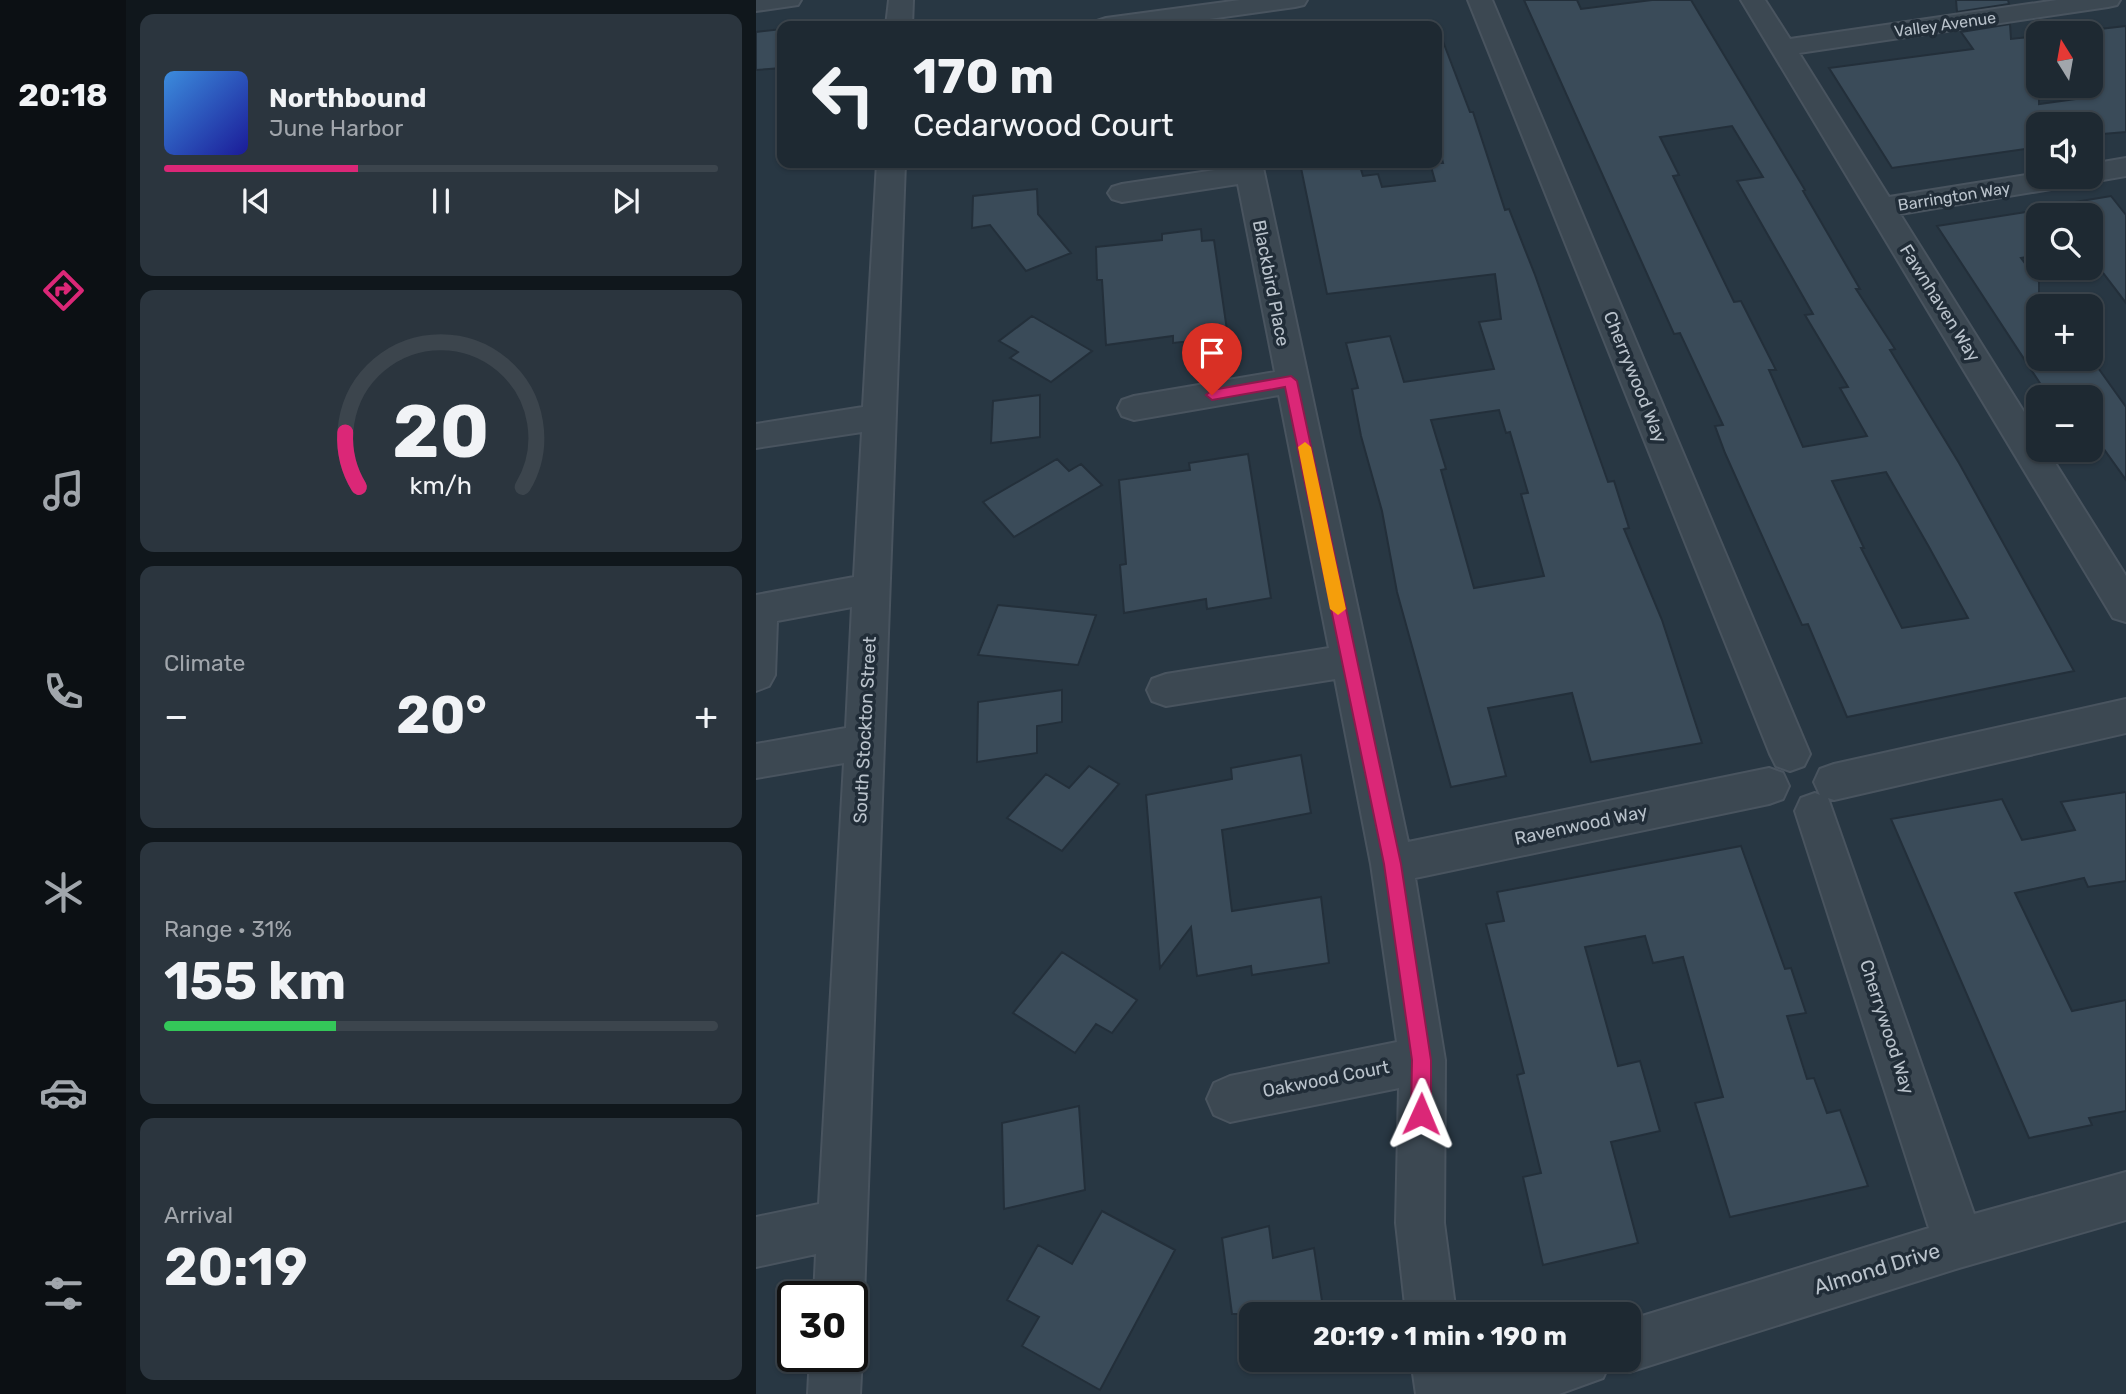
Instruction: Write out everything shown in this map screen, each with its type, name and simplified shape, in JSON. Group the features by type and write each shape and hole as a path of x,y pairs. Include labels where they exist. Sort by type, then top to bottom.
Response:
{"street":[{"path":"756,4 789,0"},
{"path":"899,21 901,0"},
{"path":"1187,21 1220,19 1295,0"},
{"name":"Cherrywood Way","path":"1480,0 1780,770"},
{"name":"Fawnhaven Way","path":"1753,0 2126,607"},
{"name":"Valley Avenue","path":"1783,48 2108,0"},
{"path":"2103,171 2126,167"},
{"name":"South Stockton Street","path":"840,1281 891,168"},
{"path":"1122,193 1249,168"},
{"name":"Blackbird Place","path":"1249,168 1392,864 1422,1060 1420,1223 1430,1302"},
{"name":"Barrington Way","path":"1881,208 2026,184"},
{"path":"1134,408 1291,381"},
{"path":"756,436 879,417"},
{"path":"756,675 758,610 871,589"},
{"path":"1166,690 1349,661"},
{"path":"1825,797 1830,772 1812,757 1780,770 1783,804 1803,812 1825,797 2126,716"},
{"path":"756,761 864,743"},
{"name":"Ravenwood Way","path":"1392,864 1780,770"},
{"name":"Cherrywood Way","path":"1825,797 1959,1243"},
{"name":"Oakwood Court","path":"1230,1099 1422,1060"},
{"name":"Almond Drive","path":"1641,1342 1959,1243 2126,1196"},
{"path":"756,1242 842,1224"},
{"path":"834,1394 835,1372"},
{"path":"1439,1372 1442,1394"},
{"path":"1476,1394 1547,1372"}],"building":[{"path":"1524,0 1577,0 1581,9 1652,0 1691,0 1805,190 1803,191 1860,289 1856,289 1895,349 1890,350 1959,463 2074,671 1847,717 1808,624 1802,625 1725,453 1715,426 1723,425 1680,333 1674,334","holes":["1732,126 1763,177 1737,181 1813,314 1805,315 1848,387 1840,388 1867,436 1803,447 1769,370 1776,370 1741,301 1734,302 1673,176 1679,175 1660,137","1886,472 1929,547 1968,618 1902,628 1861,548 1864,548 1832,481"]},
{"path":"1956,0 2008,0 2009,4 1957,12"},
{"path":"2010,24 2011,39 2026,37 2026,98 2039,98 2039,104 2104,98 2104,29 2126,26 2126,132 2103,134 2103,112 2026,112 2026,149 1892,168 1829,68 1973,49 1961,32"},
{"path":"777,30 777,68 756,70 756,32"},
{"path":"1442,39 1470,112 1473,112 1505,210 1509,209 1535,275 1608,482 1614,481 1629,528 1624,529 1662,620 1702,743 1591,762 1572,693 1488,708 1506,776 1451,787 1397,592 1382,511 1361,436 1352,389 1358,388 1346,343 1390,336 1404,382 1494,369 1479,322 1501,319 1495,274 1327,294 1301,168 1361,168 1363,176 1378,174 1382,187 1435,181 1431,168 1442,168","holes":["1499,410 1506,433 1510,432 1528,493 1521,494 1544,576 1474,588 1441,470 1446,469 1431,420"]},
{"path":"1037,189 1038,214 1071,253 1026,271 990,225 972,228 973,196"},
{"path":"2111,196 2126,215 2126,303 2103,273 2103,203 2069,203"},
{"path":"2026,212 2026,257 2021,258 2026,265 2026,280 2039,282 2039,294 2026,294 2026,362 1937,226"},
{"path":"1201,229 1202,241 1214,240 1229,344 1201,347 1200,340 1173,343 1173,336 1106,345 1102,280 1097,280 1096,247 1162,240 1162,234"},
{"path":"1032,316 1092,351 1051,382 1010,358 1018,352 999,341"},
{"path":"2032,371 2100,371 2126,407 2126,480 2103,448 2103,385 2041,385"},
{"path":"1040,395 1040,437 991,443 993,401"},
{"path":"1248,454 1271,598 1207,609 1206,599 1124,613 1120,565 1126,564 1119,480 1190,470 1189,463"},
{"path":"1057,459 1069,471 1081,464 1102,485 1014,537 983,502"},
{"path":"998,605 1096,615 1078,665 978,655"},
{"path":"1062,690 1062,722 1037,726 1037,753 977,762 978,702"},
{"path":"1301,755 1311,813 1222,830 1232,911 1321,897 1329,963 1252,975 1251,966 1197,976 1191,927 1160,968 1146,795 1232,779 1231,768"},
{"path":"1089,766 1119,784 1062,851 1007,818 1046,774 1069,788"},
{"path":"2126,792 2126,881 2088,887 2084,878 2015,893 2072,1011 2126,1000 2126,1111 2089,1118 2092,1125 2029,1138 1891,819 2002,799 2022,840 2075,830 2061,802"},
{"path":"1741,846 1785,969 1791,968 1806,1013 1787,1016 1807,1079 1814,1078 1827,1113 1840,1110 1868,1186 1730,1217 1695,1103 1723,1097 1683,957 1653,963 1645,936 1585,947 1618,1066 1640,1061 1660,1131 1611,1142 1638,1243 1543,1265 1523,1177 1541,1173 1517,1075 1524,1073 1486,924 1504,921 1497,892"},
{"path":"1062,952 1137,1000 1112,1033 1096,1024 1075,1053 1013,1013"},
{"path":"1079,1106 1085,1190 1004,1209 1002,1123"},
{"path":"1102,1211 1175,1250 1100,1390 1022,1346 1039,1317 1007,1300 1038,1245 1072,1264"},
{"path":"1269,1226 1273,1258 1314,1248 1322,1302 1239,1302 1239,1314 1232,1314 1222,1238"}],"slow traffic":[{"path":"1305,447 1338,609"}],"route":[{"path":"1212,395 1291,381 1392,864 1422,1060 1421,1114"}]}
